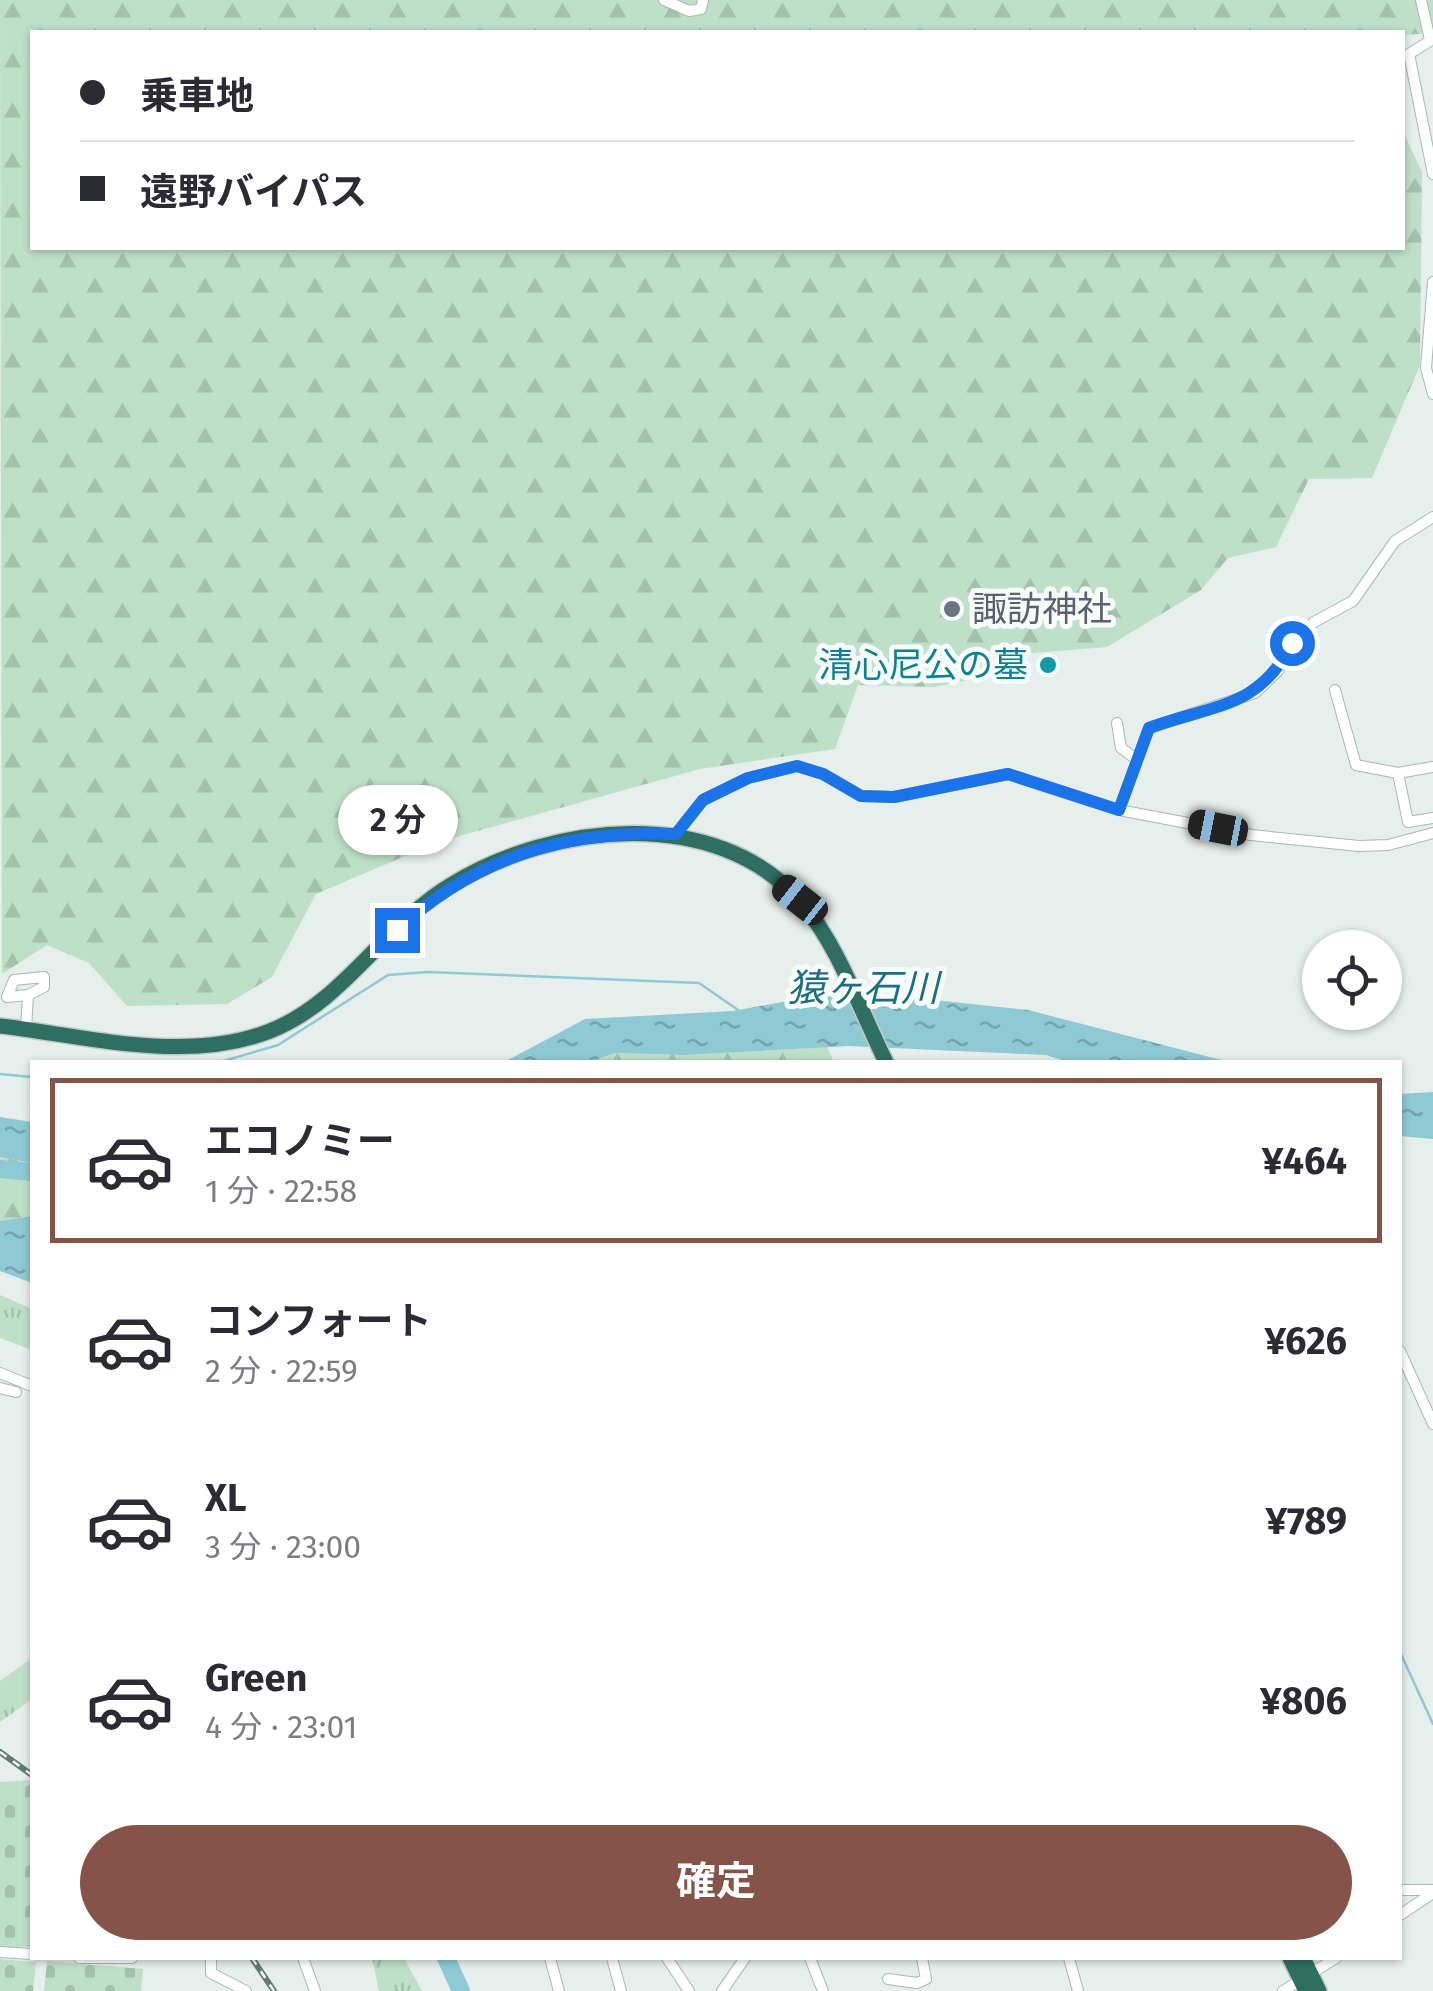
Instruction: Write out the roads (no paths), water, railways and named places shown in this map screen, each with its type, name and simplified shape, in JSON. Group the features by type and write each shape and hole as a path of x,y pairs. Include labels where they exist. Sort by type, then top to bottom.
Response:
{"highway":[{"path":"0,1026 147,1044 243,1040 314,1009 425,904 466,877 567,841 626,832 676,834 754,864 800,900 843,974 885,1060"},
{"path":"1291,1960 1306,1982 1318,1991"}],"street":[{"path":"664,0 689,11 700,9 703,0"},
{"path":"1421,0 1432,40 1409,54 1432,167"},
{"path":"1433,282 1426,382 1433,394"},
{"path":"1119,810 1149,728 1255,693 1278,672 1292,643 1314,622 1353,602 1396,541 1433,517"},
{"path":"1335,690 1356,766 1398,773 1433,766"},
{"path":"1117,724 1121,748 1136,758"},
{"path":"676,834 703,800 748,778 797,766 823,774 861,796 894,797 1008,774 1119,810 1251,834 1359,846 1388,845 1433,833"},
{"path":"1398,773 1408,822 1433,818"},
{"path":"26,1029 28,995"},
{"path":"1402,1356 1433,1424"},
{"path":"0,1373 30,1385"},
{"path":"0,1388 16,1392"},
{"path":"1402,1890 1433,1891"},
{"path":"1402,1914 1433,1891"},
{"path":"0,1952 30,1954"},
{"path":"210,1960 211,1973 246,1991"},
{"path":"304,1960 315,1991"},
{"path":"551,1960 559,1991"},
{"path":"612,1960 621,1991"},
{"path":"668,1960 689,1991"},
{"path":"722,1991 745,1960"},
{"path":"811,1960 823,1991"},
{"path":"888,1979 917,1983 926,1979 922,1960"},
{"path":"1070,1960 1078,1991"},
{"path":"1284,1991 1306,1982 1334,1960"}],"water":[{"path":"869,993 1028,1010 1221,1060 1062,1060 1046,1055 849,1046 685,1055 615,1053 595,1060 508,1060 585,1019 733,1011 815,996"},
{"path":"1433,1092 1433,1139 1402,1136 1402,1094"},
{"path":"0,1117 30,1122 30,1163 0,1157"},
{"path":"30,1216 30,1282 0,1271 0,1221"}],"waterway":[{"path":"227,1060 278,1045 388,975 428,972 699,983 741,1012"},
{"path":"0,1074 30,1077"},
{"name":"猿ヶ石川","path":"0,1169 30,1172"},
{"path":"1402,1656 1433,1724"},
{"path":"447,1960 461,1991"}],"railway":[{"path":"0,1752 30,1774"},
{"path":"253,1960 274,1991"}],"place":[{"name":"諏訪神社","path":"952,609"},
{"name":"清心尼公の墓","path":"1048,665"}]}
